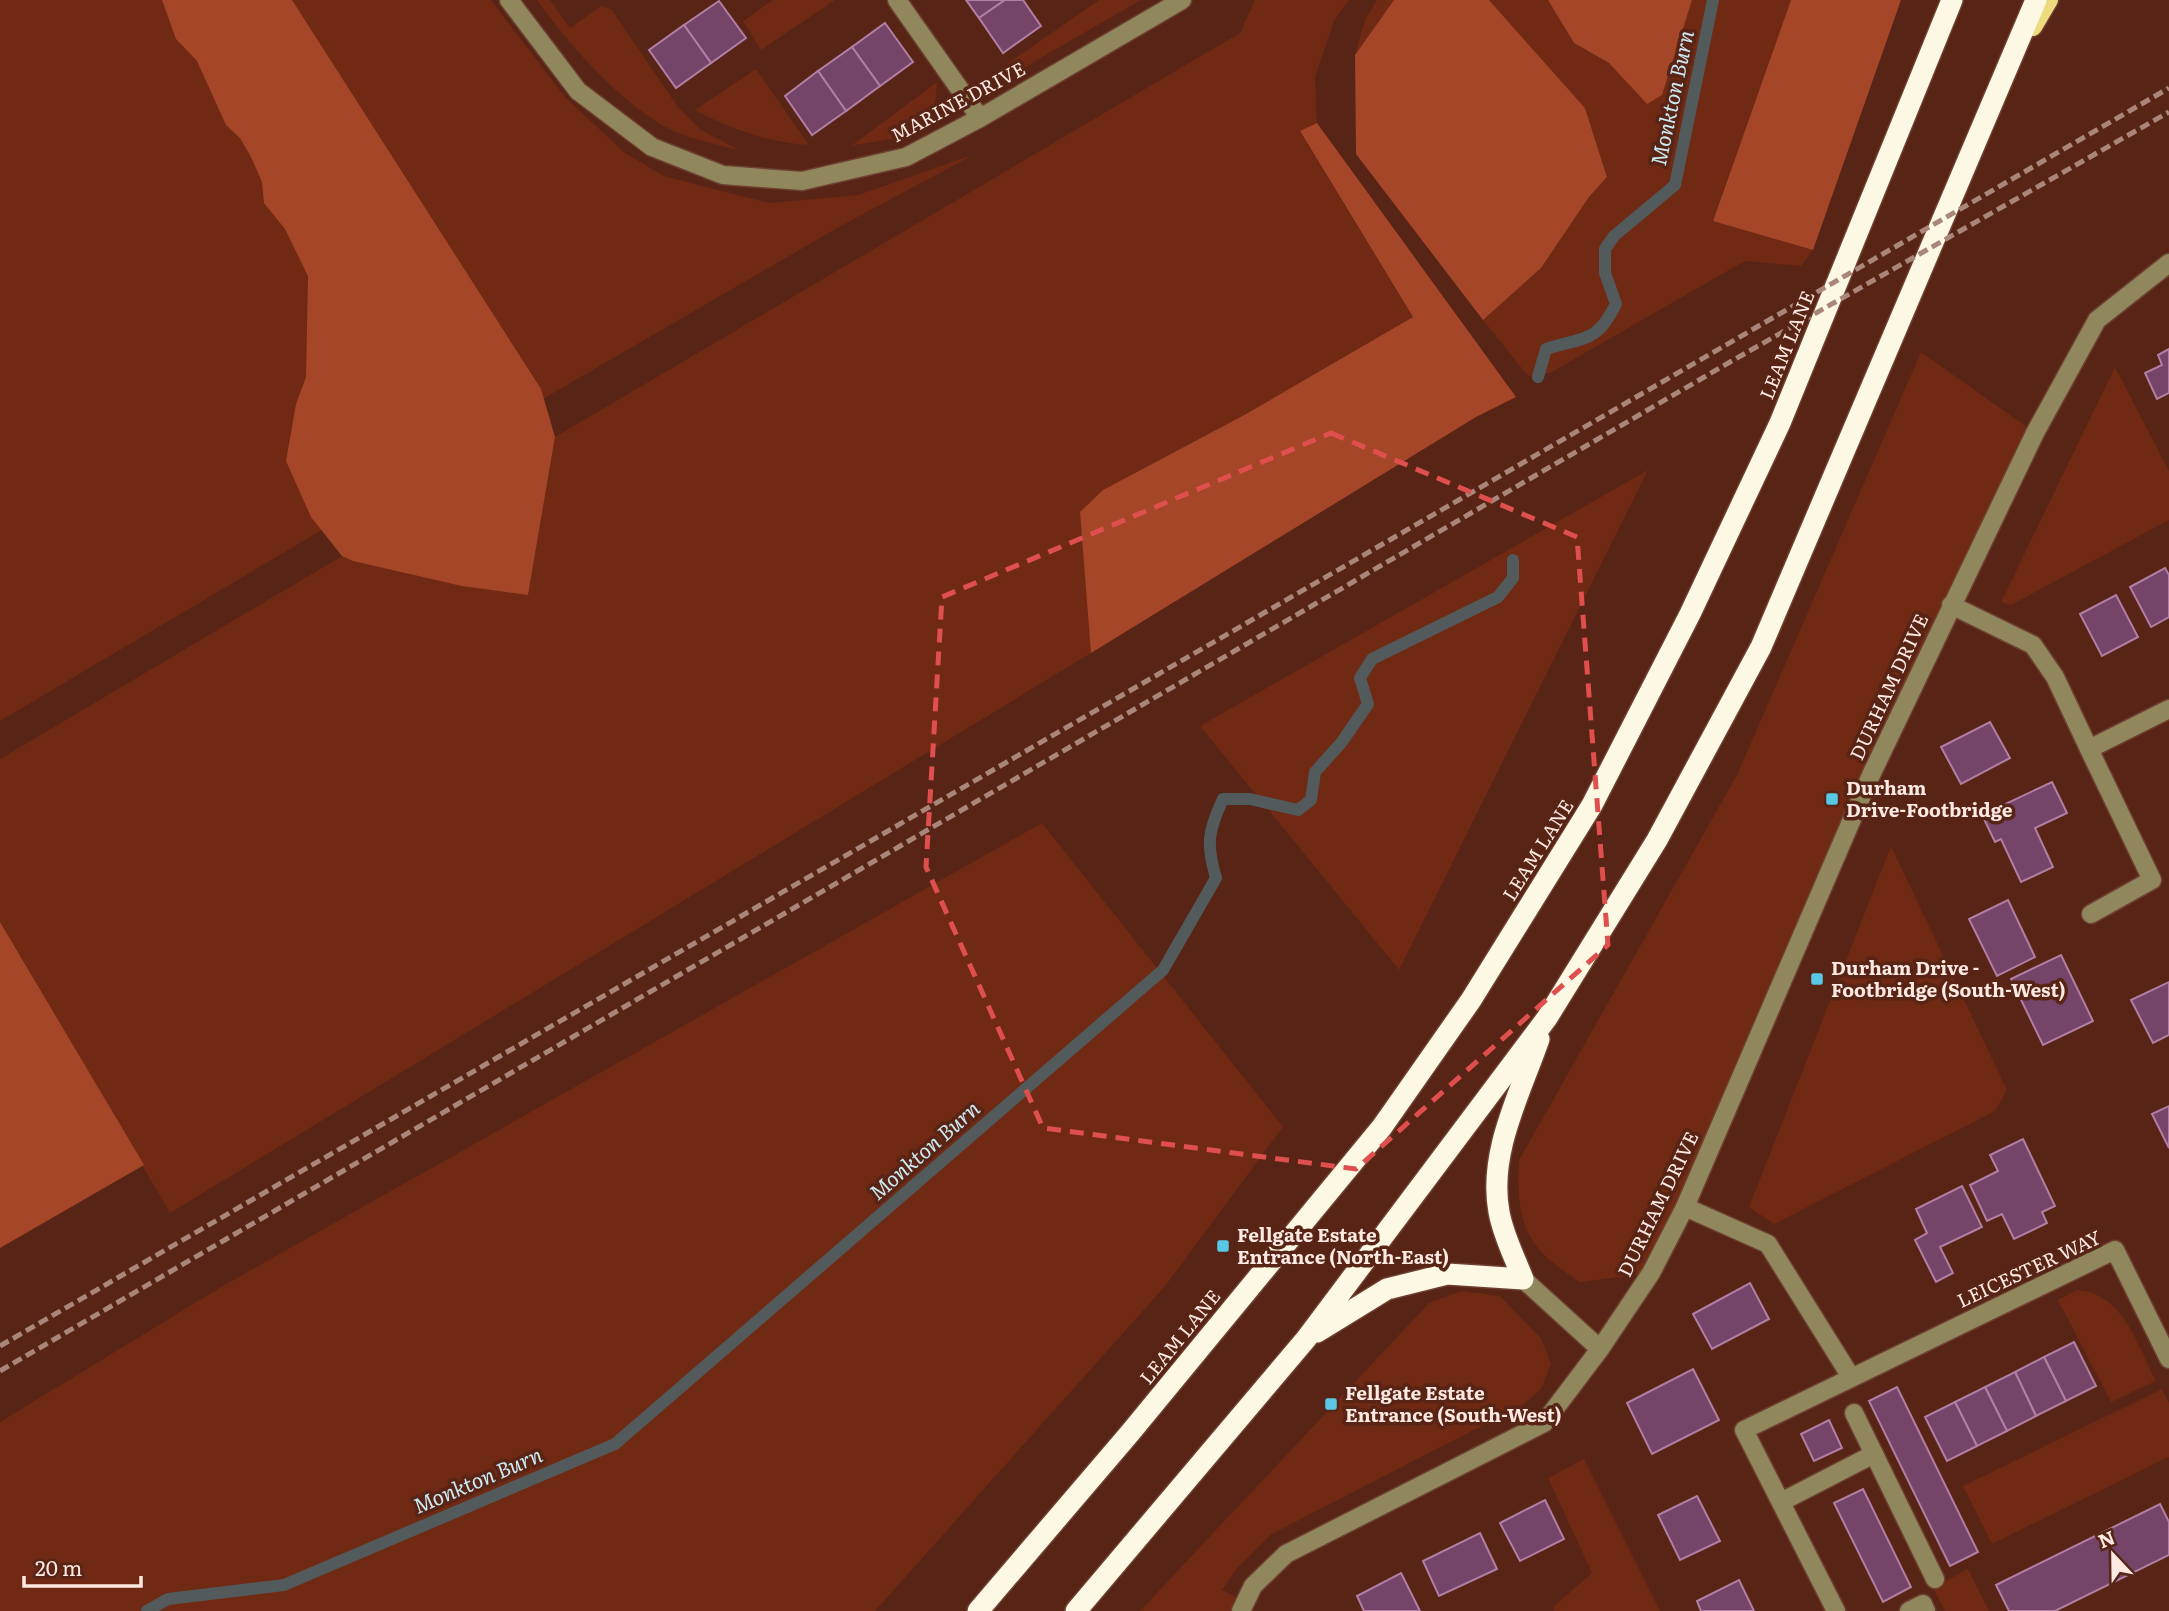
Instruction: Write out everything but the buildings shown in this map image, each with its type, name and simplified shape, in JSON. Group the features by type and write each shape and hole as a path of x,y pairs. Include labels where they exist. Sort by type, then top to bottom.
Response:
{"highway":[{"name":"LEAM LANE","path":"978,1611 1382,1127 1471,1000 1592,806 1690,614 1780,423 1952,0"},
{"path":"1076,1611 1306,1339 1547,1018 1657,840 1761,648 2009,69 2036,0"},
{"path":"1306,1339 1387,1289 1447,1274 1523,1279 1499,1214 1496,1183 1501,1146 1547,1018"}],"main road":[{"path":"2009,69 2049,0"}],"street":[{"name":"MARINE DRIVE","path":"509,0 578,91 652,147 723,175 802,181 906,157 980,118 1182,0"},
{"path":"897,0 980,118"},
{"name":"DURHAM DRIVE","path":"1241,1611 1253,1586 1286,1554 1544,1423 1600,1349 1651,1273 1685,1207 1871,775 2035,433 2097,320 2169,263"},
{"path":"1951,605 2032,645 2055,677 2152,880 2091,915"},
{"path":"2089,749 2169,709"},
{"path":"1685,1207 1768,1244 1851,1377"},
{"name":"LEICESTER WAY","path":"1836,1611 1744,1430 2115,1250 2169,1359"},
{"path":"1523,1279 1600,1349"},
{"path":"1854,1413 1935,1579"},
{"path":"1781,1502 1874,1454"},
{"path":"1909,1611 1923,1604 1926,1611"}],"highlighted area":[{"path":"1331,433 1577,537 1608,945 1356,1169 1043,1128 926,867 942,597"}],"shaded area":[{"path":"0,0 491,0 566,98 625,153 664,176 769,203 858,195 973,155 839,227 531,406 0,721"},
{"path":"162,0 292,0 541,389 555,437 528,595 462,586 353,561 342,556 311,517 286,461 296,404 306,377 308,276 285,229 264,203 262,182 251,157 240,138 226,125 197,61 176,39"},
{"path":"537,0 550,0 570,28 601,6 611,9 678,107 701,130 739,150 680,134 644,113 609,84 564,35"},
{"path":"773,0 835,0 761,50 743,21"},
{"path":"1099,0 1141,0 1013,74 990,76"},
{"path":"1255,0 1349,0 1334,21 1315,77 1317,123 1300,132 1413,317 1246,414 1103,490 1091,653 170,1213 0,922 0,759 342,556 528,595 555,437 1240,33"},
{"path":"1377,0 1394,0 1355,55 1365,20"},
{"path":"1394,0 1489,0 1585,108 1607,177 1589,197 1541,268 1483,320 1356,154 1355,55"},
{"path":"1489,0 1548,0 1574,43 1609,63 1647,104 1692,0 1791,0 1713,220 1813,250 1801,266 1745,261 1550,373 1528,376 1483,320 1541,268 1589,197 1607,176 1585,108"},
{"path":"1548,0 1692,0 1662,95 1647,104 1609,63 1574,43"},
{"path":"1791,0 1901,0 1813,250 1713,221"},
{"path":"756,69 809,145 750,134 695,110"},
{"path":"937,82 933,110 925,125 900,137 851,146"},
{"path":"1317,123 1516,397 1476,417 1091,653 1080,512 1103,490 1246,414 1413,317 1300,131"},
{"path":"1921,352 2035,433 1651,1273 1580,1282 1547,1257 1528,1232 1522,1218 1520,1202 1519,1160 1737,775"},
{"path":"2115,367 2169,471 2169,520 2011,605 2001,602"},
{"path":"1648,470 1399,970 1200,726"},
{"path":"1042,823 1283,1127 1166,1285 875,1611 0,1611 0,1422 221,1287"},
{"path":"1891,846 2007,1090 1995,1111 1774,1224 1749,1207"},
{"path":"0,922 144,1165 0,1248"},
{"path":"2077,1290 2093,1293 2117,1310 2135,1337 2156,1381 2111,1402 2058,1300"},
{"path":"1461,1291 1500,1296 1541,1338 1551,1364 1541,1389 1524,1404 1270,1535 1237,1568 1222,1590 1245,1602 1241,1611 1140,1611 1429,1303"},
{"path":"2162,1389 2169,1403 2169,1457 1992,1544 1963,1486"},
{"path":"1584,1459 1660,1611 1554,1611 1553,1607 1592,1573 1548,1478"},
{"path":"1968,1569 1989,1611 1945,1611 1933,1588"}],"waterway":[{"name":"Monkton Burn","path":"1538,377 1546,349 1588,337 1609,317 1616,304 1605,273 1605,249 1614,236 1675,185 1713,0"},
{"name":"Monkton Burn","path":"147,1611 168,1599 284,1585 615,1444 1163,970 1216,878 1210,838 1223,799 1250,799 1298,810 1311,800 1315,772 1341,743 1368,704 1360,678 1372,659 1498,597 1513,578 1513,560"}],"railway":[{"path":"0,1346 2169,88"},
{"path":"0,1371 1730,362 2169,112"}],"place":[{"name":"Durham Drive-Footbridge","path":"1832,799"},
{"name":"Durham Drive - Footbridge (South-West)","path":"1817,979"},
{"name":"Fellgate Estate Entrance (North-East)","path":"1223,1246"},
{"name":"Fellgate Estate Entrance (South-West)","path":"1331,1404"}]}
